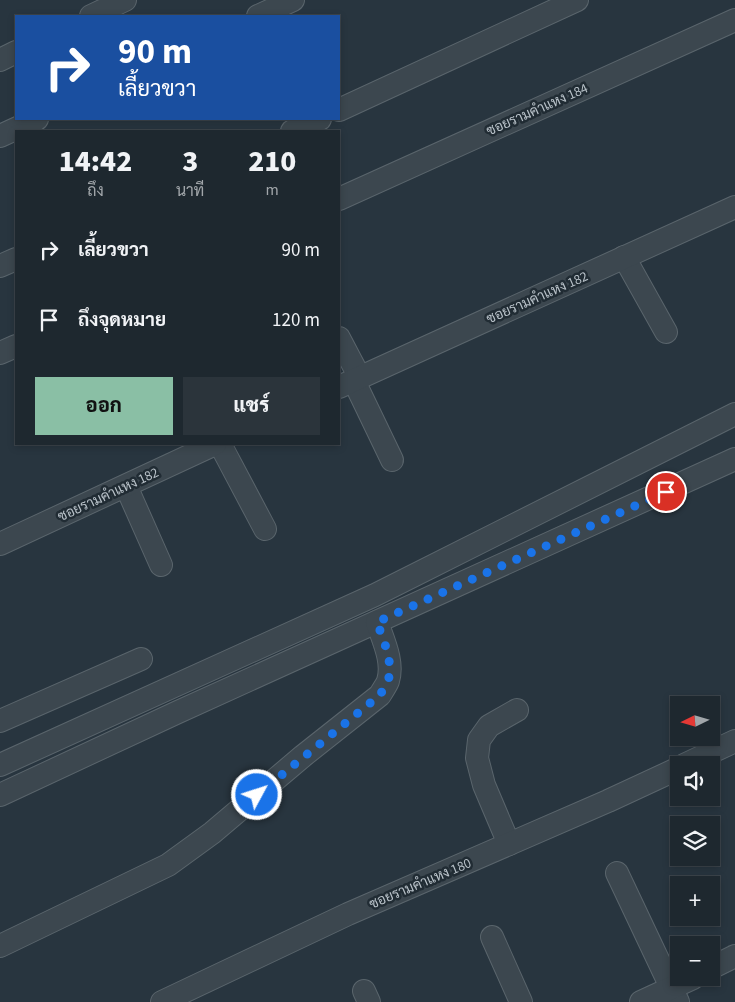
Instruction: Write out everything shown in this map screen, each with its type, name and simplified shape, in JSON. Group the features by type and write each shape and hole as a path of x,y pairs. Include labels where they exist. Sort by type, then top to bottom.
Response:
{"street":[{"path":"93,15 125,0"},
{"path":"260,15 293,0"},
{"path":"340,110 577,0"},
{"name":"ซอยรามคำแหง 184","path":"340,199 735,20"},
{"path":"0,60 15,52"},
{"path":"0,136 35,120"},
{"path":"294,130 318,120"},
{"name":"ซอยรามคำแหง 182","path":"351,382 735,208"},
{"path":"624,257 666,332"},
{"path":"0,266 15,259"},
{"path":"340,342 351,382 392,460"},
{"path":"0,353 15,346"},
{"path":"0,765 375,595 735,414"},
{"name":"ซอยรามคำแหง 182","path":"0,544 213,445"},
{"path":"221,445 265,529"},
{"path":"0,795 735,460"},
{"path":"126,486 161,565"},
{"path":"0,946 168,865 212,833 303,756 380,695 388,681 390,669 387,650 377,622"},
{"path":"0,721 141,659"},
{"path":"509,844 484,785 477,758 479,740 489,726 517,710"},
{"path":"703,756 735,741"},
{"name":"ซอยรามคำแหง 180","path":"162,1002 348,914 670,772"},
{"path":"617,873 675,995"},
{"path":"492,937 521,1002"},
{"path":"720,964 735,956"},
{"path":"641,1002 675,995 685,986"}],"route":[{"path":"257,795 380,695 388,681 390,669 387,650 377,622 666,492"}]}
